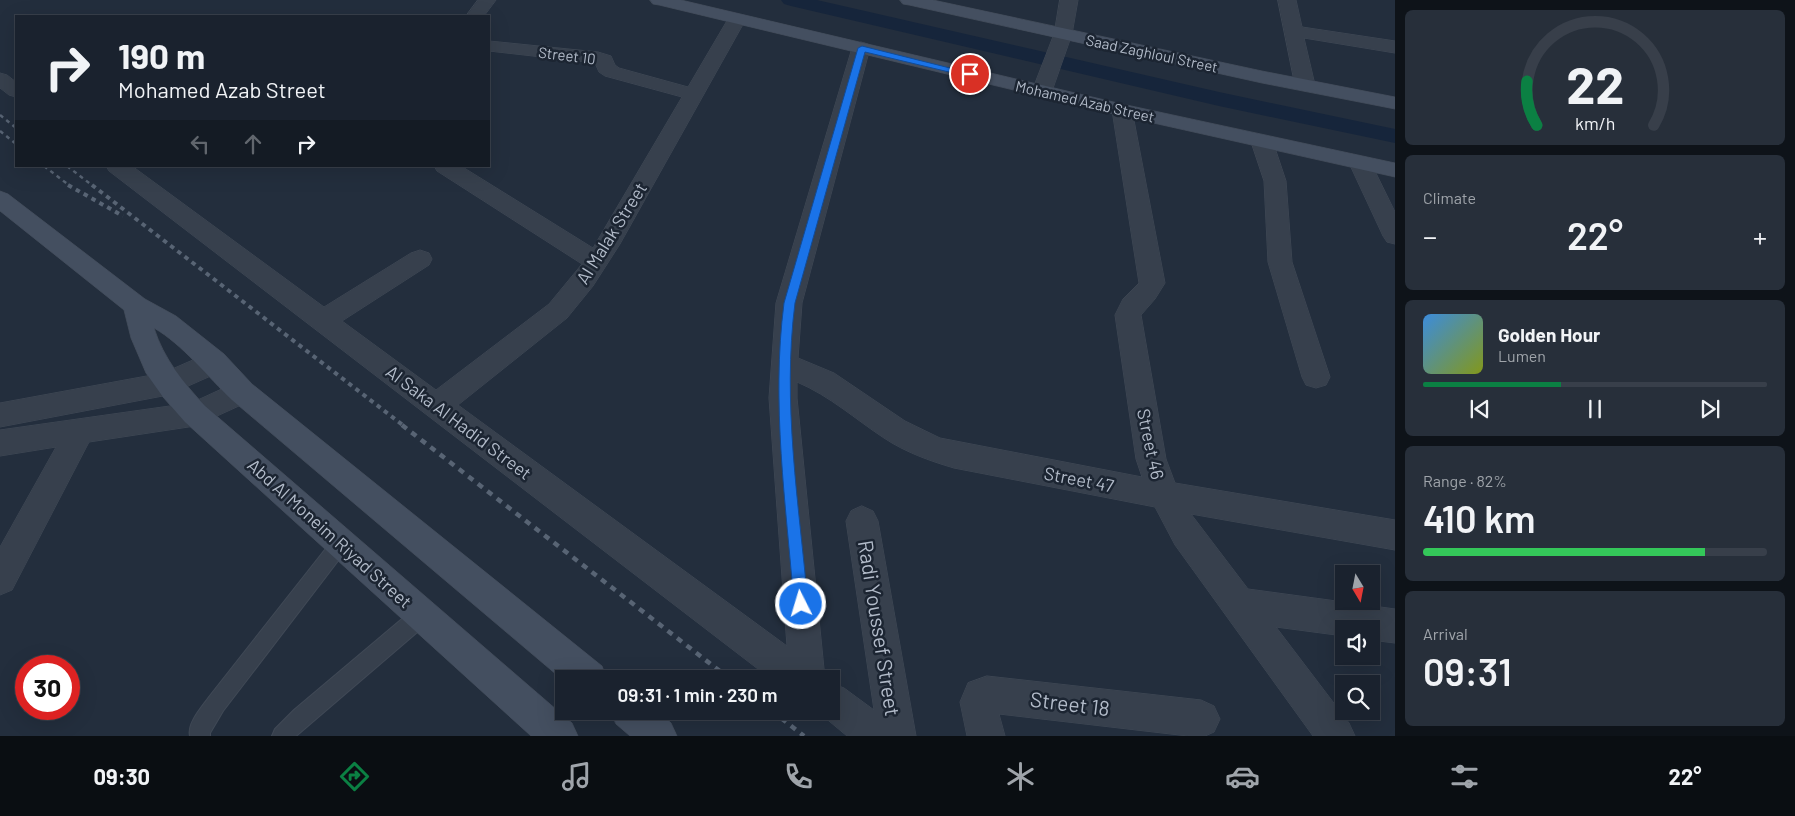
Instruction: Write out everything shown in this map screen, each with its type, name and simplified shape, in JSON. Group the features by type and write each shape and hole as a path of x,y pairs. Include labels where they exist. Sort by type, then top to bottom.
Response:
{"main road":[{"name":"Mohamed Azab Street","path":"660,0 862,48 1044,83 1122,110 1395,170"},
{"name":"Saad Zaghloul Street","path":"909,0 931,2 1060,40 1395,103"},
{"path":"0,199 136,306 166,323 214,362 225,376 242,392 578,670"},
{"name":"Abd Al Moneim Riyad Street","path":"136,306 140,332 152,356 168,384 195,414 559,736"},
{"path":"639,720 658,736"}],"street":[{"path":"475,15 487,0"},
{"path":"1044,83 1060,40 1069,0"},
{"path":"1287,0 1305,85"},
{"name":"Al Malak Street","path":"437,405 558,312 597,262 737,18"},
{"path":"1294,31 1395,47"},
{"name":"Street 10","path":"492,46 598,58 604,60 606,68 612,72 692,94"},
{"path":"806,670 783,398 789,303 862,48"},
{"path":"0,79 15,90"},
{"name":"Street 46","path":"1122,110 1152,283 1149,292 1130,306 1128,315 1151,459 1163,494 1186,534 1336,736"},
{"path":"1262,142 1274,181 1280,262 1316,377"},
{"path":"1360,163 1395,236"},
{"name":"Al Saka Al Hadid Street","path":"118,167 789,670"},
{"path":"447,167 597,262"},
{"path":"323,320 420,259"},
{"path":"0,415 168,384 214,362"},
{"name":"Street 47","path":"784,364 824,381 856,401 894,430 934,449 954,455 1395,535"},
{"path":"0,442 195,414 242,392"},
{"path":"0,578 80,431"},
{"name":"Radi Youssef Street","path":"862,521 897,736"},
{"path":"1239,606 1395,626"},
{"name":"Street 18","path":"986,736 978,702 981,696 987,694 1201,719"},
{"path":"840,708 878,736"}],"lane":[{"path":"200,736 199,731 216,704 341,543"},
{"path":"282,736 300,717 422,615"}],"waterway":[{"path":"791,0 1219,99 1395,136"}],"railway":[{"path":"0,115 15,127"},
{"path":"0,131 15,143"},
{"path":"45,167 70,186"},
{"path":"68,167 93,186"},
{"path":"68,185 123,216"},
{"path":"92,185 404,426"},
{"path":"402,425 718,670"},
{"path":"784,720 804,736"}],"route":[{"path":"801,604 783,398 789,303 862,48 970,74"}]}
